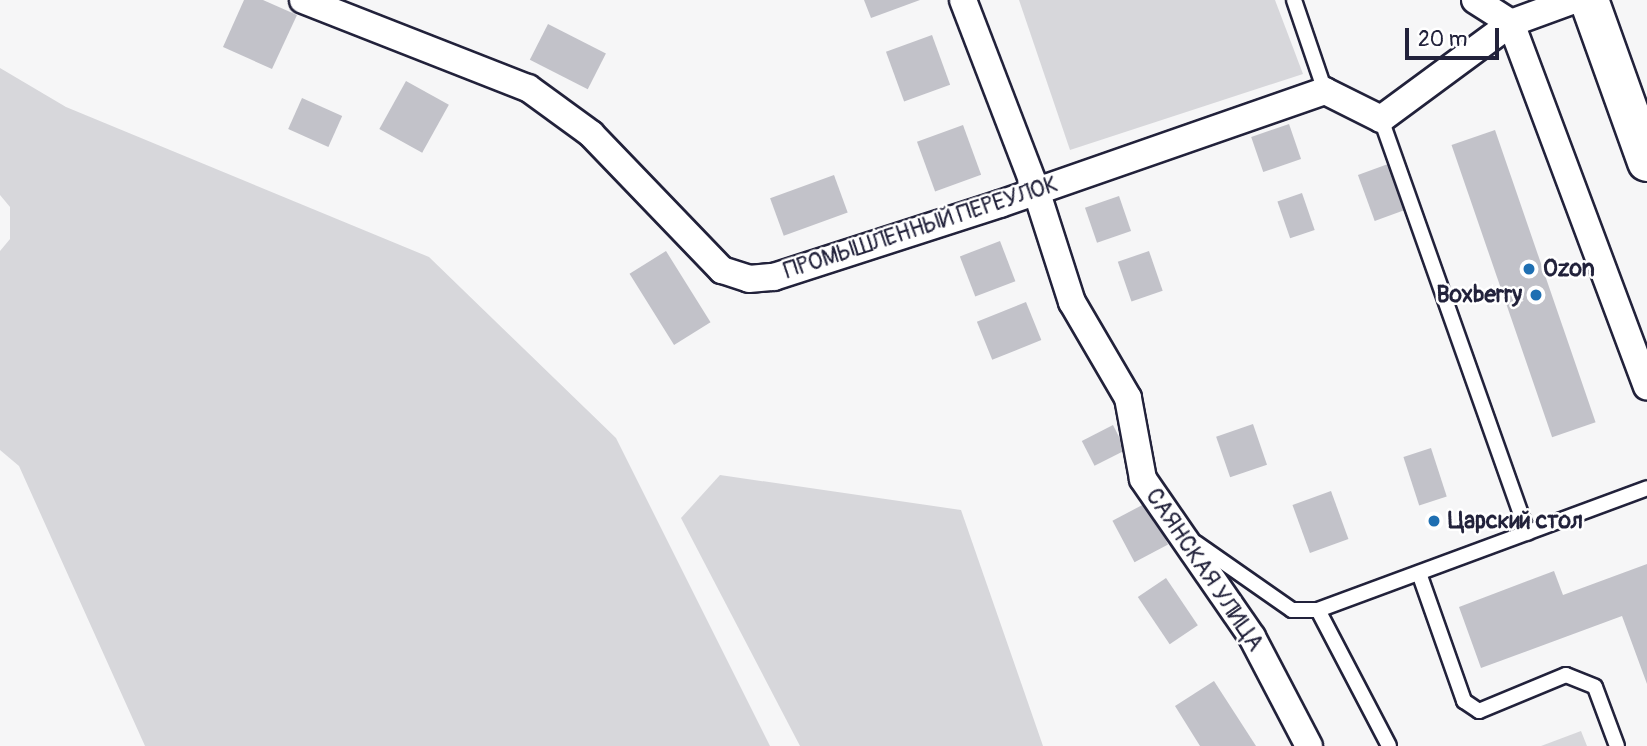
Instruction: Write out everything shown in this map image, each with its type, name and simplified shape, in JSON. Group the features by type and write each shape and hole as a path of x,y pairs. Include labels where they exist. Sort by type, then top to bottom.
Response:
{"highway":[{"path":"1589,0 1647,162"}],"street":[{"name":"ПРОМЫШЛЕННЫЙ ПЕРЕУЛОК","path":"303,0 528,88 591,134 722,270 749,279 774,277 1325,91"},
{"name":"САЯНСКАЯ УЛИЦА","path":"962,0 1036,190 1072,302 1128,398 1143,479 1252,637 1309,746"},
{"path":"1475,0 1511,23 1647,386"},
{"path":"1325,91 1381,119 1511,23 1574,0"}],"lane":[{"path":"1294,0 1325,91"},
{"path":"1381,119 1528,533"},
{"path":"1181,532 1292,610 1318,610 1647,488"},
{"path":"1419,573 1464,701 1479,710 1566,676 1595,687 1617,746"},
{"path":"1318,610 1390,746"}],"shaded area":[{"path":"1019,0 1275,0 1303,74 1070,150"},
{"path":"0,68 66,107 429,257 616,438 770,746 145,746 19,466 0,450 0,251 10,239 10,207 0,195"},
{"path":"720,475 961,510 1043,746 800,746 681,518"},
{"path":"1581,731 1587,746 1541,746"}],"building":[{"path":"244,0 263,0 297,15 272,69 223,47"},
{"path":"864,0 920,0 871,18"},
{"path":"548,24 606,54 588,89 530,60"},
{"path":"932,35 950,85 904,102 886,52"},
{"path":"406,81 449,105 422,153 379,129"},
{"path":"302,98 342,116 328,147 288,129"},
{"path":"1289,124 1301,159 1263,172 1251,137"},
{"path":"963,125 981,175 935,192 917,142"},
{"path":"1495,130 1596,422 1552,437 1452,145"},
{"path":"1388,164 1405,210 1375,221 1358,175"},
{"path":"834,175 848,213 784,236 770,198"},
{"path":"1302,193 1315,230 1290,238 1277,201"},
{"path":"1119,196 1131,231 1097,243 1085,208"},
{"path":"1000,241 1015,281 975,297 960,256"},
{"path":"666,251 711,322 674,345 630,274"},
{"path":"1149,251 1163,291 1131,301 1118,262"},
{"path":"1026,302 1041,340 992,360 977,322"},
{"path":"1253,424 1267,465 1230,477 1216,437"},
{"path":"1113,425 1126,450 1095,466 1082,441"},
{"path":"1431,448 1447,497 1419,505 1403,457"},
{"path":"1331,491 1348,539 1310,553 1292,505"},
{"path":"1146,503 1168,544 1135,562 1112,521"},
{"path":"1647,564 1647,684 1622,616 1481,668 1459,607 1554,571 1563,595"},
{"path":"1166,578 1198,625 1170,644 1138,597"},
{"path":"1214,681 1256,746 1200,746 1175,706"}],"place":[{"name":"Ozon","path":"1529,269"},
{"name":"Boxberry","path":"1536,295"},
{"name":"Царский стол","path":"1434,521"}]}
